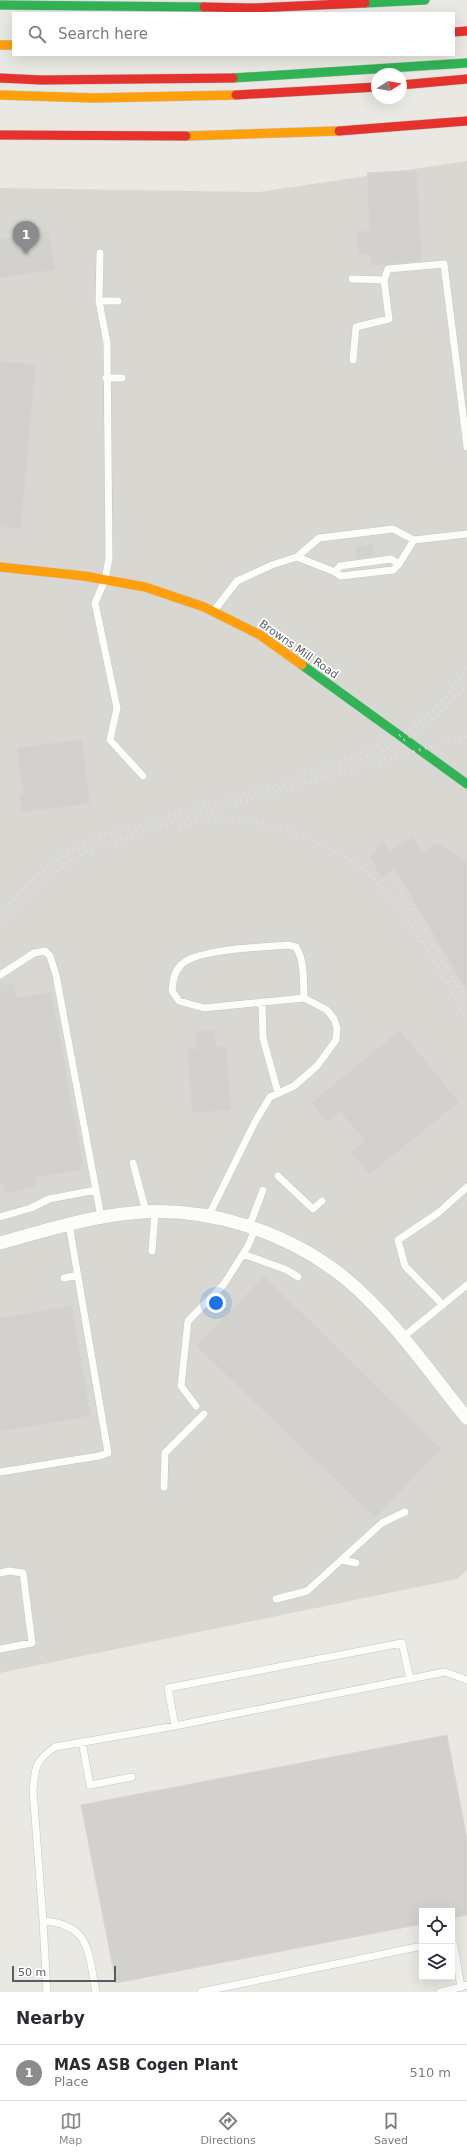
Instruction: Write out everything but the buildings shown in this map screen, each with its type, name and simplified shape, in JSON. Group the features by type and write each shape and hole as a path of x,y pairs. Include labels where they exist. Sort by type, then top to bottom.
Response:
{"main road":[{"path":"106,0 156,7"},
{"path":"0,5 252,8 425,0"},
{"path":"455,32 467,31"},
{"path":"0,45 12,45"},
{"path":"0,78 41,80 222,78 467,63"},
{"path":"407,85 467,80"},
{"path":"0,95 229,96 371,87"},
{"path":"0,137 191,136 355,130 467,121"},
{"name":"Browns Mill Road","path":"0,567 105,580 145,588 213,612 260,635 422,750 453,775 467,784"},
{"path":"453,775 467,771"}],"street":[{"path":"0,1243 69,1224 101,1218 151,1212 175,1212 208,1217 252,1228 305,1251 347,1279 384,1316 467,1418"}],"lane":[{"path":"100,253 99,301 107,343 106,378 109,558 105,580 95,603 117,708 110,740 143,776"},
{"path":"353,360 356,327 389,319 384,280 388,269 444,264 467,447"},
{"path":"352,279 384,280"},
{"path":"99,301 118,301"},
{"path":"106,378 122,378"},
{"path":"213,612 237,581 272,565 298,557 319,538 393,529 414,540 467,534"},
{"path":"298,557 335,572 341,576 393,570 414,540"},
{"path":"335,572 340,566 391,559 398,564"},
{"path":"208,1217 255,1122 270,1097 294,1086 317,1066 336,1040 337,1028 334,1019 327,1010 304,998 204,1008 187,1004 179,1001 172,990 174,976 181,965 199,955 288,945 296,947 300,953 304,998"},
{"path":"0,974 34,953 45,951 50,956 56,975 101,1218"},
{"path":"262,1002 263,1038 278,1093"},
{"path":"133,1163 151,1212 152,1252"},
{"path":"278,1176 313,1209 322,1201"},
{"path":"444,1305 405,1266 398,1240 438,1213 467,1187"},
{"path":"0,1217 31,1208 49,1199 96,1190"},
{"path":"196,1406 181,1386 188,1321 224,1284 243,1254 263,1190"},
{"path":"0,1472 99,1456 108,1453 69,1224"},
{"path":"243,1254 287,1270 298,1278"},
{"path":"64,1278 78,1275"},
{"path":"402,1338 467,1286"},
{"path":"164,1487 165,1453 204,1414"},
{"path":"276,1599 307,1591 382,1523 405,1512"},
{"path":"342,1560 356,1563"},
{"path":"0,1573 9,1572 23,1574 32,1643 0,1649"},
{"path":"176,1726 168,1688 402,1643 410,1679"},
{"path":"47,1992 35,1819 35,1771 42,1756 55,1747 176,1726 445,1672 467,1680"},
{"path":"82,1742 90,1784 132,1777"},
{"path":"43,1921 68,1925 80,1933 85,1942 96,1992"},
{"path":"201,1992 419,1947"},
{"path":"440,1992 464,1986 455,1949"}],"shaded area":[{"path":"467,161 467,1570 457,1579 0,1673 0,188 259,192"}],"railway":[{"path":"282,781 356,756 409,730 437,706 467,668"},
{"path":"354,761 388,749 403,741 430,722 455,699 467,685"},
{"path":"0,925 25,898 62,867 88,851 187,818 467,736"},
{"path":"0,912 45,868 68,852 102,836 238,795 293,784"},
{"path":"179,826 223,821 241,821 266,825 284,829 321,844 354,863 369,874 394,901 427,951 467,1019"},
{"path":"397,883 467,1002"}],"traffic: fast":[{"path":"365,3 425,0"},
{"path":"0,5 204,7"},
{"path":"233,78 467,63"},
{"path":"302,665 467,784"}],"traffic: slow":[{"path":"0,45 12,45"},
{"path":"0,95 94,98 236,95"},
{"path":"186,136 339,131"},
{"path":"0,567 84,576 145,587 204,607 260,635 302,665"}],"traffic: jam":[{"path":"204,7 252,8 365,3"},
{"path":"455,32 467,31"},
{"path":"0,78 41,80 233,78"},
{"path":"407,84 467,79"},
{"path":"236,95 371,87"},
{"path":"339,131 467,121"},
{"path":"0,135 186,136"}],"place":[{"name":"MAS ASB Cogen Plant","path":"26,254"}]}
